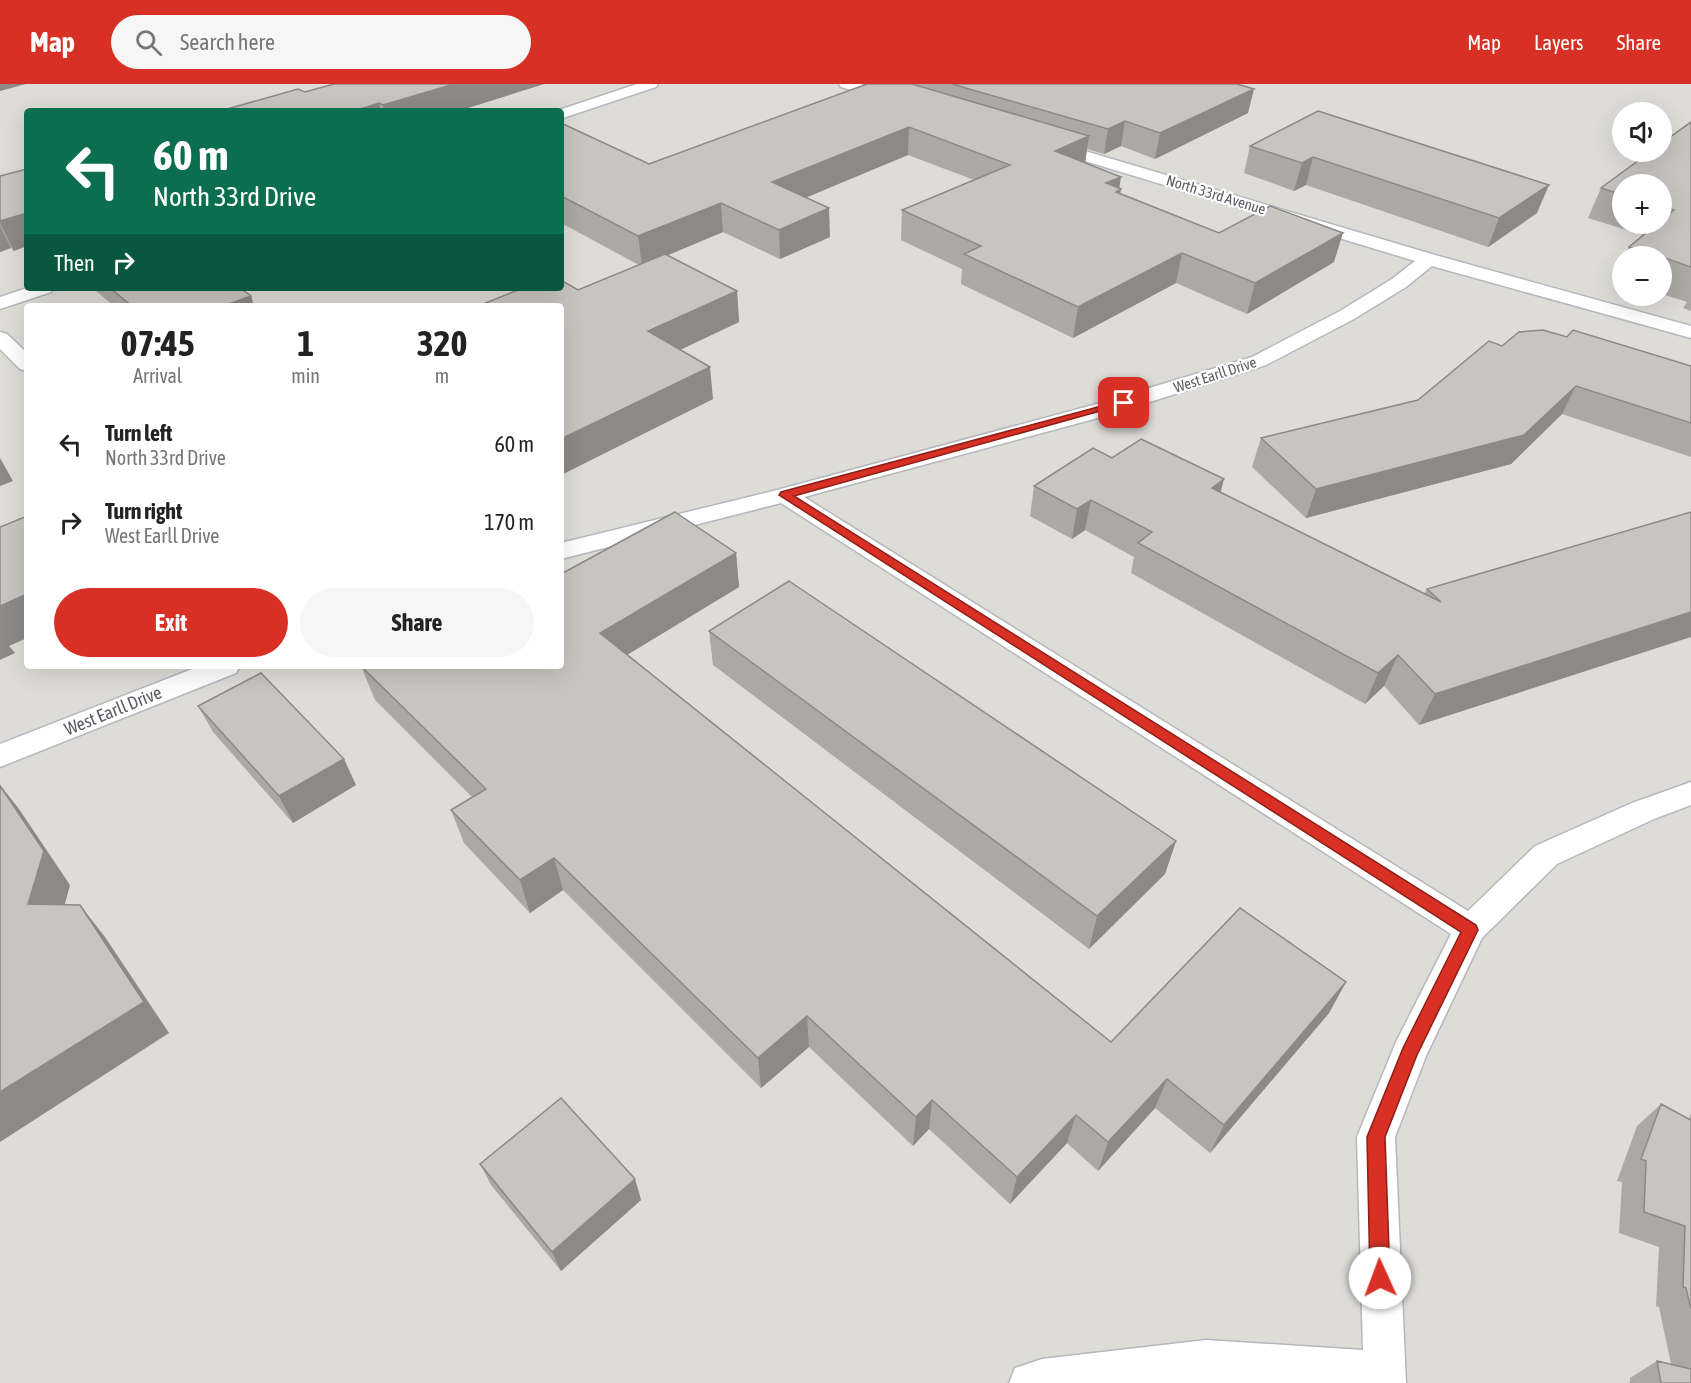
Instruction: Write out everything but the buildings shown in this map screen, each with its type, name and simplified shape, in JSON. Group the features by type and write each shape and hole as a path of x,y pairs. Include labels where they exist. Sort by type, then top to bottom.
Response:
{"street":[{"path":"564,113 651,84"},
{"path":"846,84 907,102"},
{"name":"North 33rd Avenue","path":"1034,140 1429,259 1691,332"},
{"name":"West Earll Drive","path":"564,550 784,495 1137,400 1259,361 1347,315 1399,283 1429,259"},
{"path":"0,303 35,291"},
{"path":"0,338 24,362"},
{"path":"784,495 1470,930"},
{"name":"West Earll Drive","path":"0,756 218,669"},
{"path":"1030,1383 1206,1361 1384,1378 1376,1137 1409,1053 1470,930 1546,855 1643,811 1691,793"}],"shaded area":[{"path":"0,84 1691,84 1691,1383 0,1383"}],"route":[{"path":"1124,403 784,495 1470,930 1409,1053 1376,1137 1380,1278"}]}
